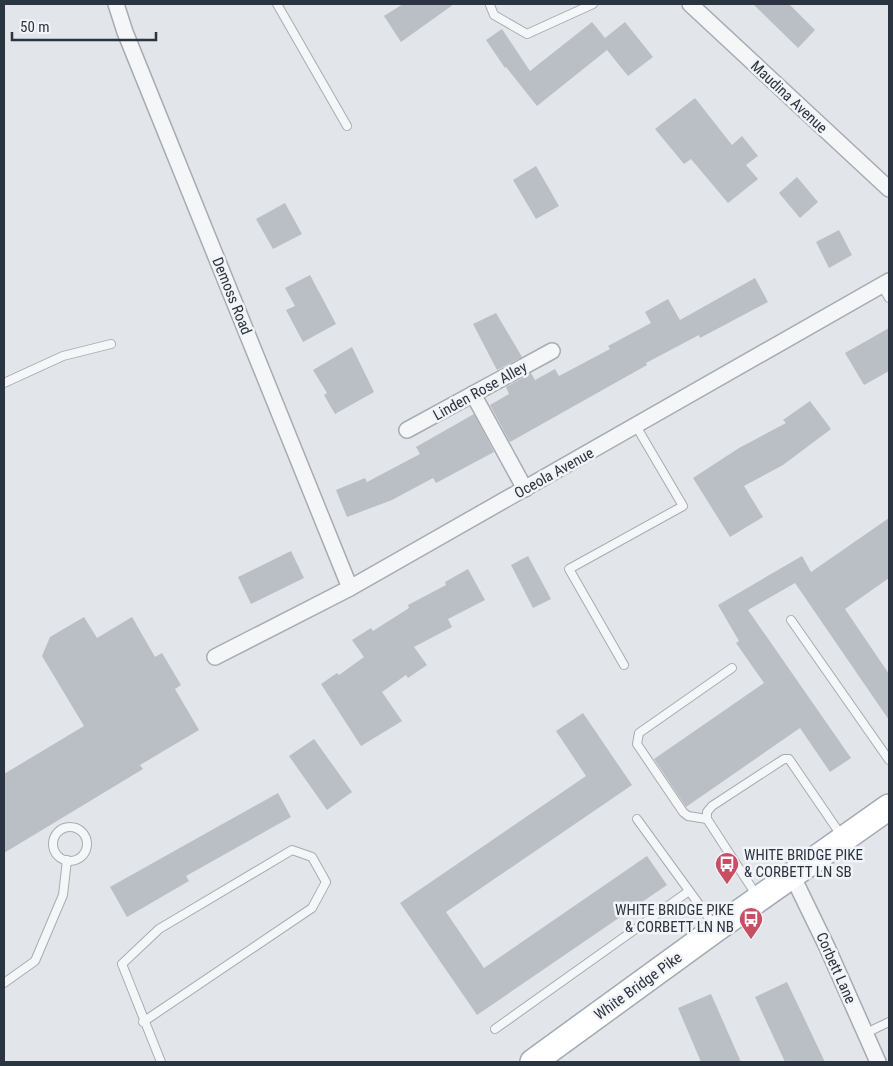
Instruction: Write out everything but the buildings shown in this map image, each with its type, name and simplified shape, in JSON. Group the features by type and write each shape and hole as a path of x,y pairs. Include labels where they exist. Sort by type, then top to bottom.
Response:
{"main road":[{"name":"White Bridge Pike","path":"534,1062 716,929 889,807"}],"street":[{"name":"Demoss Road","path":"116,4 125,32 350,588"},
{"name":"Maudina Avenue","path":"690,4 889,189"},
{"name":"Oceola Avenue","path":"215,657 350,588 636,426 887,288"},
{"name":"Linden Rose Alley","path":"407,430 552,351"},
{"path":"473,394 526,489"},
{"name":"Corbett Lane","path":"792,875 878,1062"}],"lane":[{"path":"278,4 347,126"},
{"path":"490,6 494,15 527,34 593,4"},
{"path":"4,383 63,356 111,344"},
{"path":"624,665 569,569 683,506 636,426"},
{"path":"791,620 889,760"},
{"path":"707,819 688,816 683,812 641,751 637,738 639,733 732,668"},
{"path":"759,899 707,819 707,812 712,806 784,759 789,759 844,839"},
{"path":"638,820 716,929"},
{"path":"69,827 74,828 86,839 86,850 78,858 68,860 62,859 55,851 54,840 59,831 69,827"},
{"path":"143,1022 312,908 326,882 312,857 292,850 159,928 122,964 143,1022 161,1062"},
{"path":"4,983 35,961 63,895 68,860"},
{"path":"495,1030 689,891"},
{"path":"866,1033 889,1022"}],"place":[{"name":"WHITE BRIDGE PIKE & CORBETT LN SB","path":"727,885"},
{"name":"WHITE BRIDGE PIKE & CORBETT LN NB","path":"751,940"}]}
